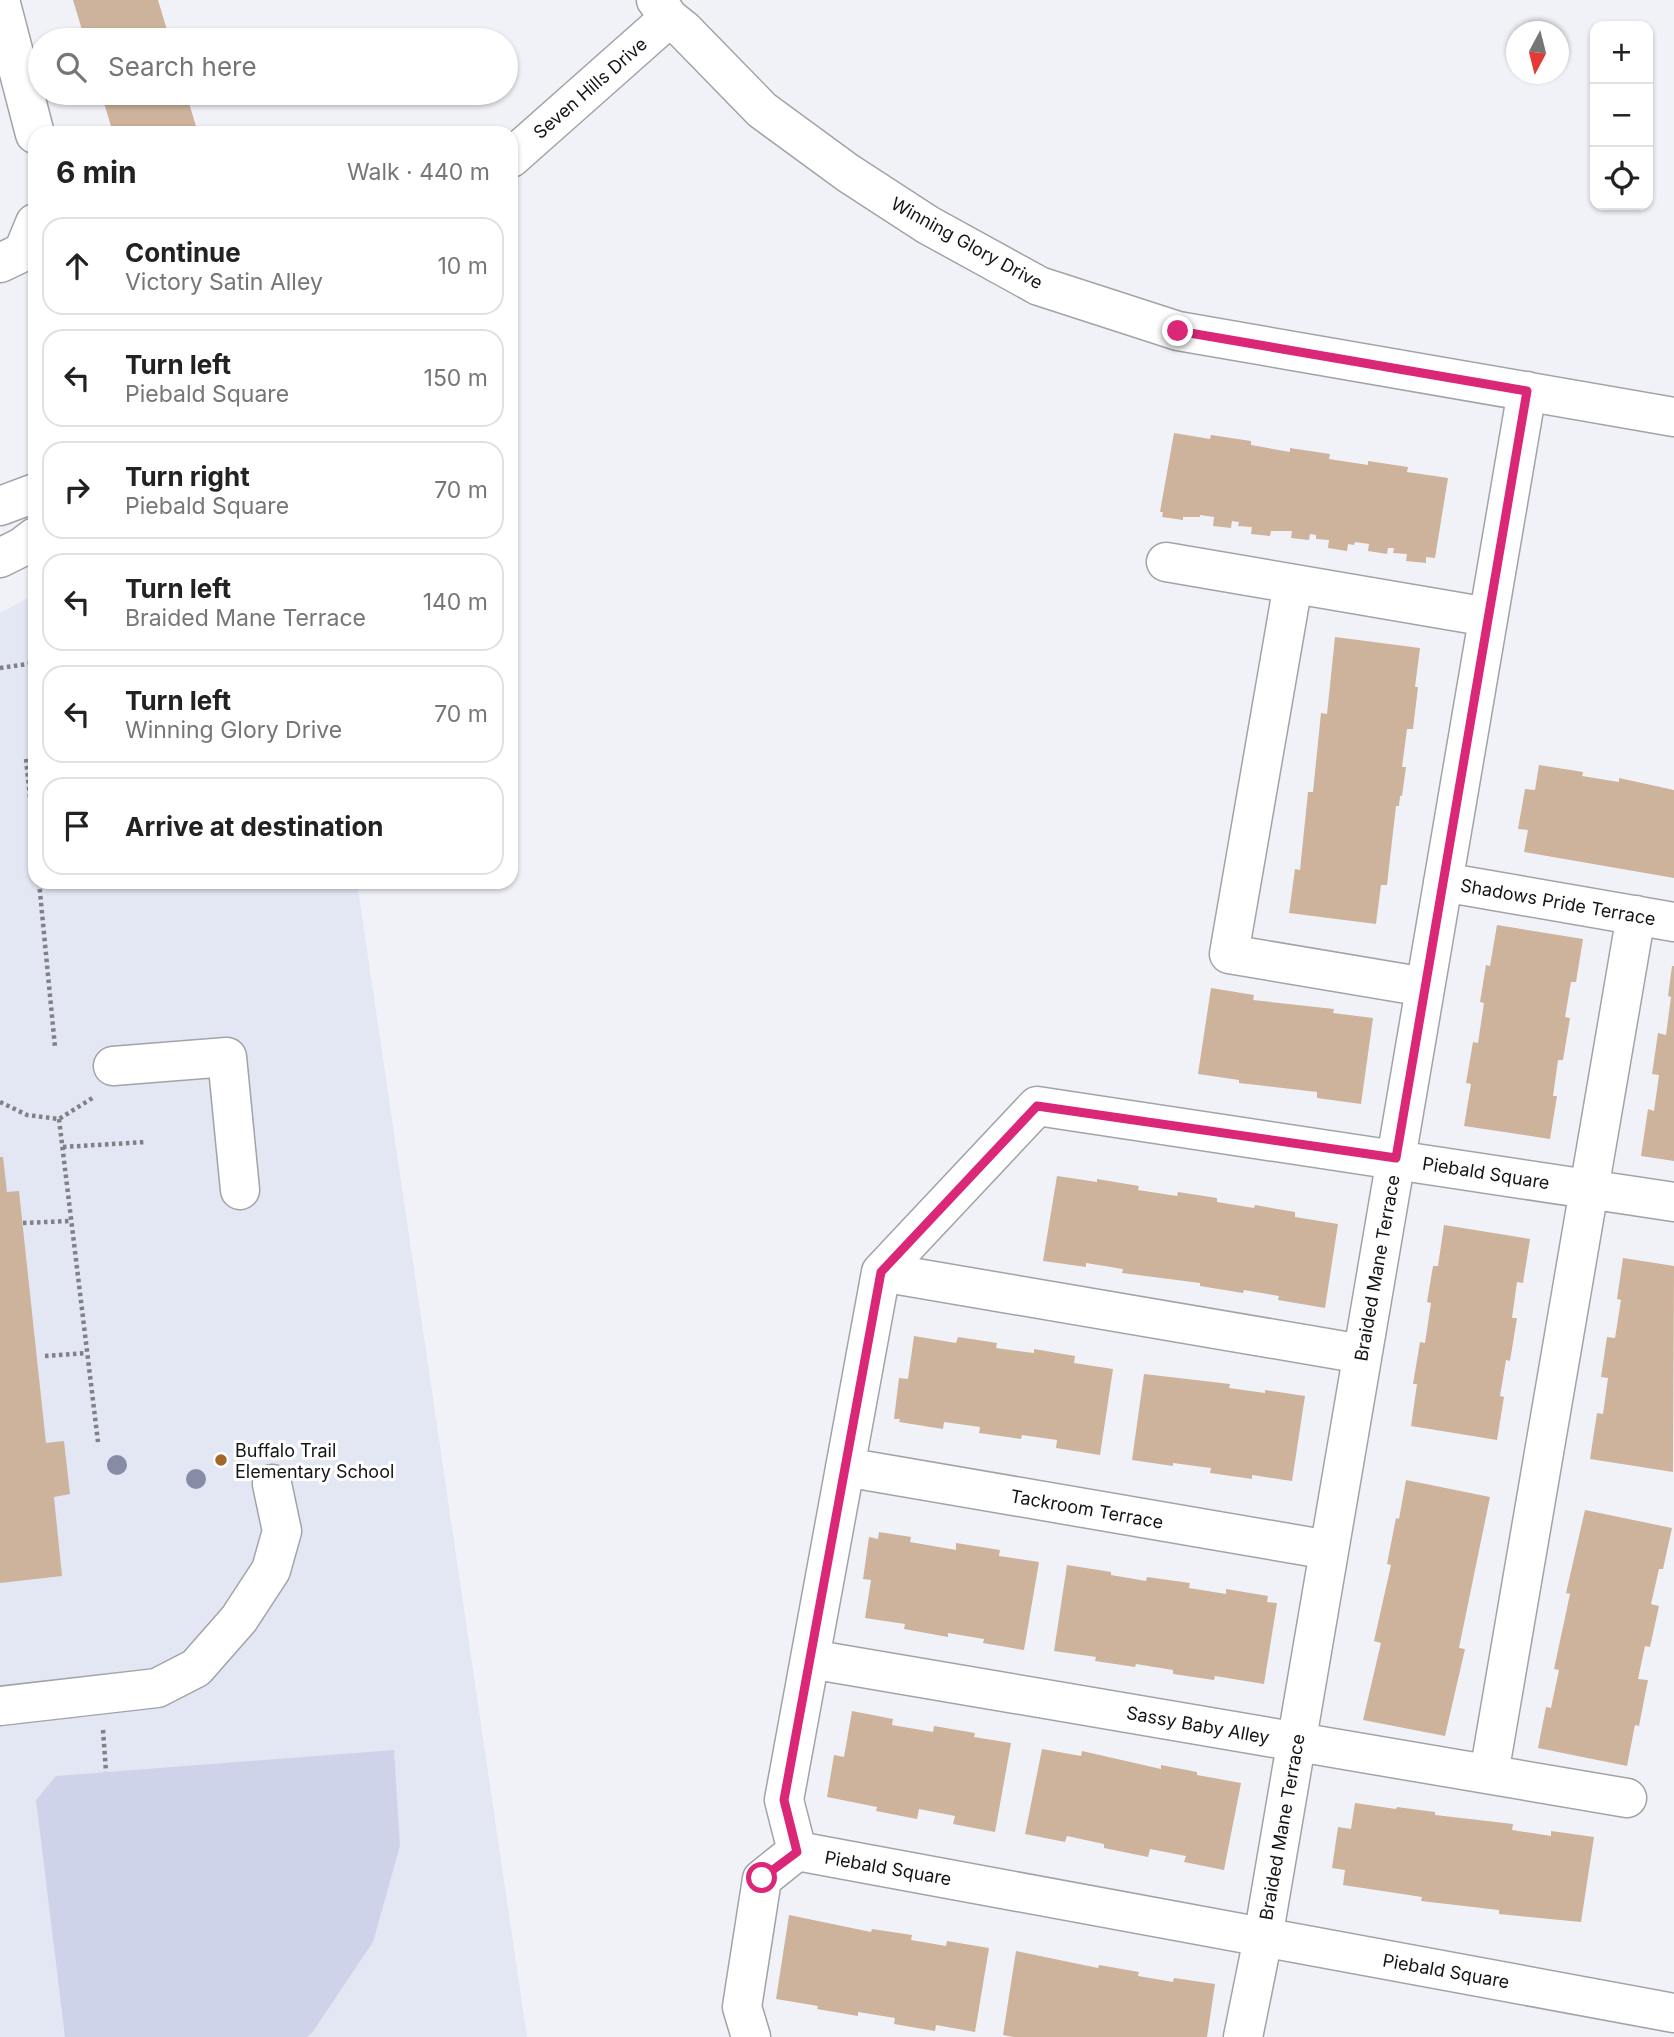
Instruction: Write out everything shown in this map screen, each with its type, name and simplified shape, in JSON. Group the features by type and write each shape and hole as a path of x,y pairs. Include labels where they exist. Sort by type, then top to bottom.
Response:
{"street":[{"path":"0,0 33,126"},
{"name":"Seven Hills Drive","path":"518,151 663,9"},
{"name":"Winning Glory Drive","path":"663,9 762,110 848,173 928,225 1039,286 1178,331 1674,416"},
{"path":"0,262 23,252 28,240"},
{"name":"Braided Mane Terrace","path":"1244,2037 1527,391"},
{"path":"0,506 28,496"},
{"path":"0,558 28,542"},
{"path":"1166,562 1488,617"},
{"path":"1293,584 1230,954 1425,987"},
{"name":"Shadows Pride Terrace","path":"1443,883 1674,922"},
{"path":"1489,1774 1636,915"},
{"path":"113,1066 227,1057 240,1190"},
{"name":"Piebald Square","path":"881,1272 1037,1106 1674,1202"},
{"path":"751,2037 742,2007 762,1878 797,1852 784,1800 881,1272 1362,1354"},
{"name":"Tackroom Terrace","path":"845,1468 1329,1550"},
{"path":"0,1706 157,1688 197,1668 239,1619 271,1570 282,1531 272,1484"},
{"name":"Sassy Baby Alley","path":"810,1659 1627,1798"},
{"name":"Piebald Square","path":"797,1852 1674,2013"}],"path":[{"path":"0,668 28,664"},
{"path":"26,759 28,778"},
{"path":"40,889 55,1047"},
{"path":"0,1102 27,1115 59,1119 98,1443"},
{"path":"62,1147 146,1142"},
{"path":"23,1223 70,1221"},
{"path":"45,1356 86,1353"}],"shaded area":[{"name":"Buffalo Trail Elementary School","path":"28,598 28,889 358,889 527,2037 0,2037 0,613"},
{"path":"394,1750 400,1846 373,1942 312,2033 307,2037 65,2037 36,1800 56,1776"}],"building":[{"path":"73,0 158,0 166,28 81,28"},
{"path":"105,105 190,105 196,126 111,126"},
{"path":"1174,433 1210,439 1211,435 1251,441 1251,445 1290,452 1290,448 1330,454 1329,459 1368,465 1368,461 1408,467 1407,472 1448,478 1435,558 1426,557 1426,563 1406,561 1407,554 1393,553 1394,548 1388,548 1387,554 1368,551 1369,544 1355,542 1354,545 1348,544 1347,551 1328,548 1329,540 1316,539 1316,535 1310,534 1309,540 1291,538 1292,531 1271,531 1270,536 1251,534 1252,527 1238,526 1239,522 1232,521 1231,528 1213,526 1214,517 1200,515 1183,517 1183,520 1162,517 1163,512 1160,512"},
{"path":"1335,637 1420,648 1413,729 1407,729 1402,767 1406,767 1402,796 1399,806 1396,806 1387,885 1381,885 1376,924 1289,913 1295,869 1300,870 1308,792 1313,792 1321,713 1327,714"},
{"path":"1539,765 1583,772 1582,776 1619,782 1619,778 1674,790 1674,878 1524,852 1528,830 1518,829 1525,789 1535,790"},
{"path":"1497,925 1583,939 1576,982 1571,982 1565,1017 1570,1018 1563,1060 1558,1060 1553,1096 1557,1096 1550,1139 1464,1126 1471,1084 1466,1083 1473,1042 1478,1043 1484,1003 1480,1002 1486,965 1490,966"},
{"path":"1672,966 1674,1161 1641,1156 1648,1109 1654,1111 1659,1075 1652,1074 1658,1033 1666,1035"},
{"path":"1211,988 1254,995 1253,1000 1334,1009 1333,1013 1373,1018 1361,1104 1317,1098 1317,1092 1239,1083 1239,1080 1198,1074"},
{"path":"0,1157 3,1157 7,1192 19,1191 46,1443 64,1441 70,1494 54,1497 62,1576 0,1583"},
{"path":"1057,1176 1139,1186 1138,1190 1177,1196 1178,1192 1217,1198 1217,1202 1295,1212 1295,1217 1338,1224 1325,1308 1278,1300 1279,1296 1244,1290 1243,1293 1200,1286 1200,1283 1122,1273 1123,1269 1086,1263 1086,1267 1043,1261"},
{"path":"1444,1225 1530,1239 1523,1283 1517,1282 1512,1318 1517,1318 1510,1361 1506,1360 1500,1396 1504,1397 1497,1440 1411,1426 1417,1384 1413,1384 1420,1342 1425,1343 1431,1303 1427,1302 1433,1266 1438,1266"},
{"path":"1623,1258 1674,1266 1673,1472 1590,1459 1597,1413 1603,1414 1608,1378 1601,1377 1607,1337 1615,1338 1621,1300 1617,1299"},
{"path":"914,1336 956,1343 958,1337 997,1343 996,1348 1034,1353 1034,1349 1075,1356 1074,1363 1113,1369 1100,1455 1056,1448 1057,1440 1022,1435 1021,1439 979,1433 980,1427 944,1422 943,1429 894,1419 899,1378 908,1379"},
{"path":"1144,1374 1230,1384 1229,1388 1265,1393 1265,1390 1305,1396 1292,1481 1252,1475 1252,1479 1210,1473 1211,1468 1132,1460"},
{"path":"1406,1480 1490,1497 1459,1648 1465,1649 1445,1736 1363,1720 1381,1643 1374,1641 1391,1565 1387,1564 1396,1518 1399,1519"},
{"path":"1585,1510 1672,1528 1663,1569 1659,1569 1651,1604 1659,1606 1650,1647 1645,1646 1638,1679 1648,1680 1639,1726 1635,1725 1627,1766 1538,1748 1546,1707 1551,1708 1559,1670 1554,1669 1570,1594 1566,1593"},
{"path":"879,1532 911,1537 910,1542 956,1550 956,1543 1000,1550 999,1556 1039,1562 1024,1650 983,1643 984,1639 948,1633 948,1637 904,1629 905,1624 865,1618 871,1580 863,1579 869,1537 878,1539"},
{"path":"1067,1565 1146,1581 1147,1577 1190,1583 1189,1588 1226,1594 1226,1589 1268,1596 1267,1602 1277,1603 1264,1684 1215,1676 1214,1680 1173,1674 1173,1670 1095,1661 1096,1657 1054,1651"},
{"path":"852,1711 893,1719 892,1725 933,1732 934,1726 975,1733 974,1737 1011,1743 995,1832 953,1824 955,1816 919,1809 917,1819 876,1811 877,1807 827,1797 834,1755 844,1757"},
{"path":"1042,1749 1081,1756 1082,1751 1161,1769 1161,1765 1197,1772 1197,1775 1241,1783 1224,1870 1184,1862 1186,1856 1150,1849 1148,1857 1104,1848 1104,1844 1067,1836 1065,1842 1025,1834"},
{"path":"1355,1803 1513,1824 1512,1830 1551,1836 1551,1831 1594,1837 1581,1922 1499,1914 1499,1910 1421,1901 1422,1897 1343,1885 1345,1870 1332,1868 1338,1827 1351,1829"},
{"path":"789,1915 871,1932 872,1929 912,1935 911,1940 946,1946 947,1941 989,1948 975,2032 936,2025 935,2031 894,2024 895,2018 858,2012 858,2016 776,1999"},
{"path":"1016,1951 1098,1968 1099,1965 1139,1972 1138,1976 1173,1982 1174,1978 1215,1984 1207,2037 1003,2035"}],"place":[{"name":"Buffalo Trail Elementary School","path":"221,1460"}],"route":[{"path":"762,1878 797,1852 784,1800 881,1272 1037,1106 1396,1158 1527,391 1178,331"}]}
